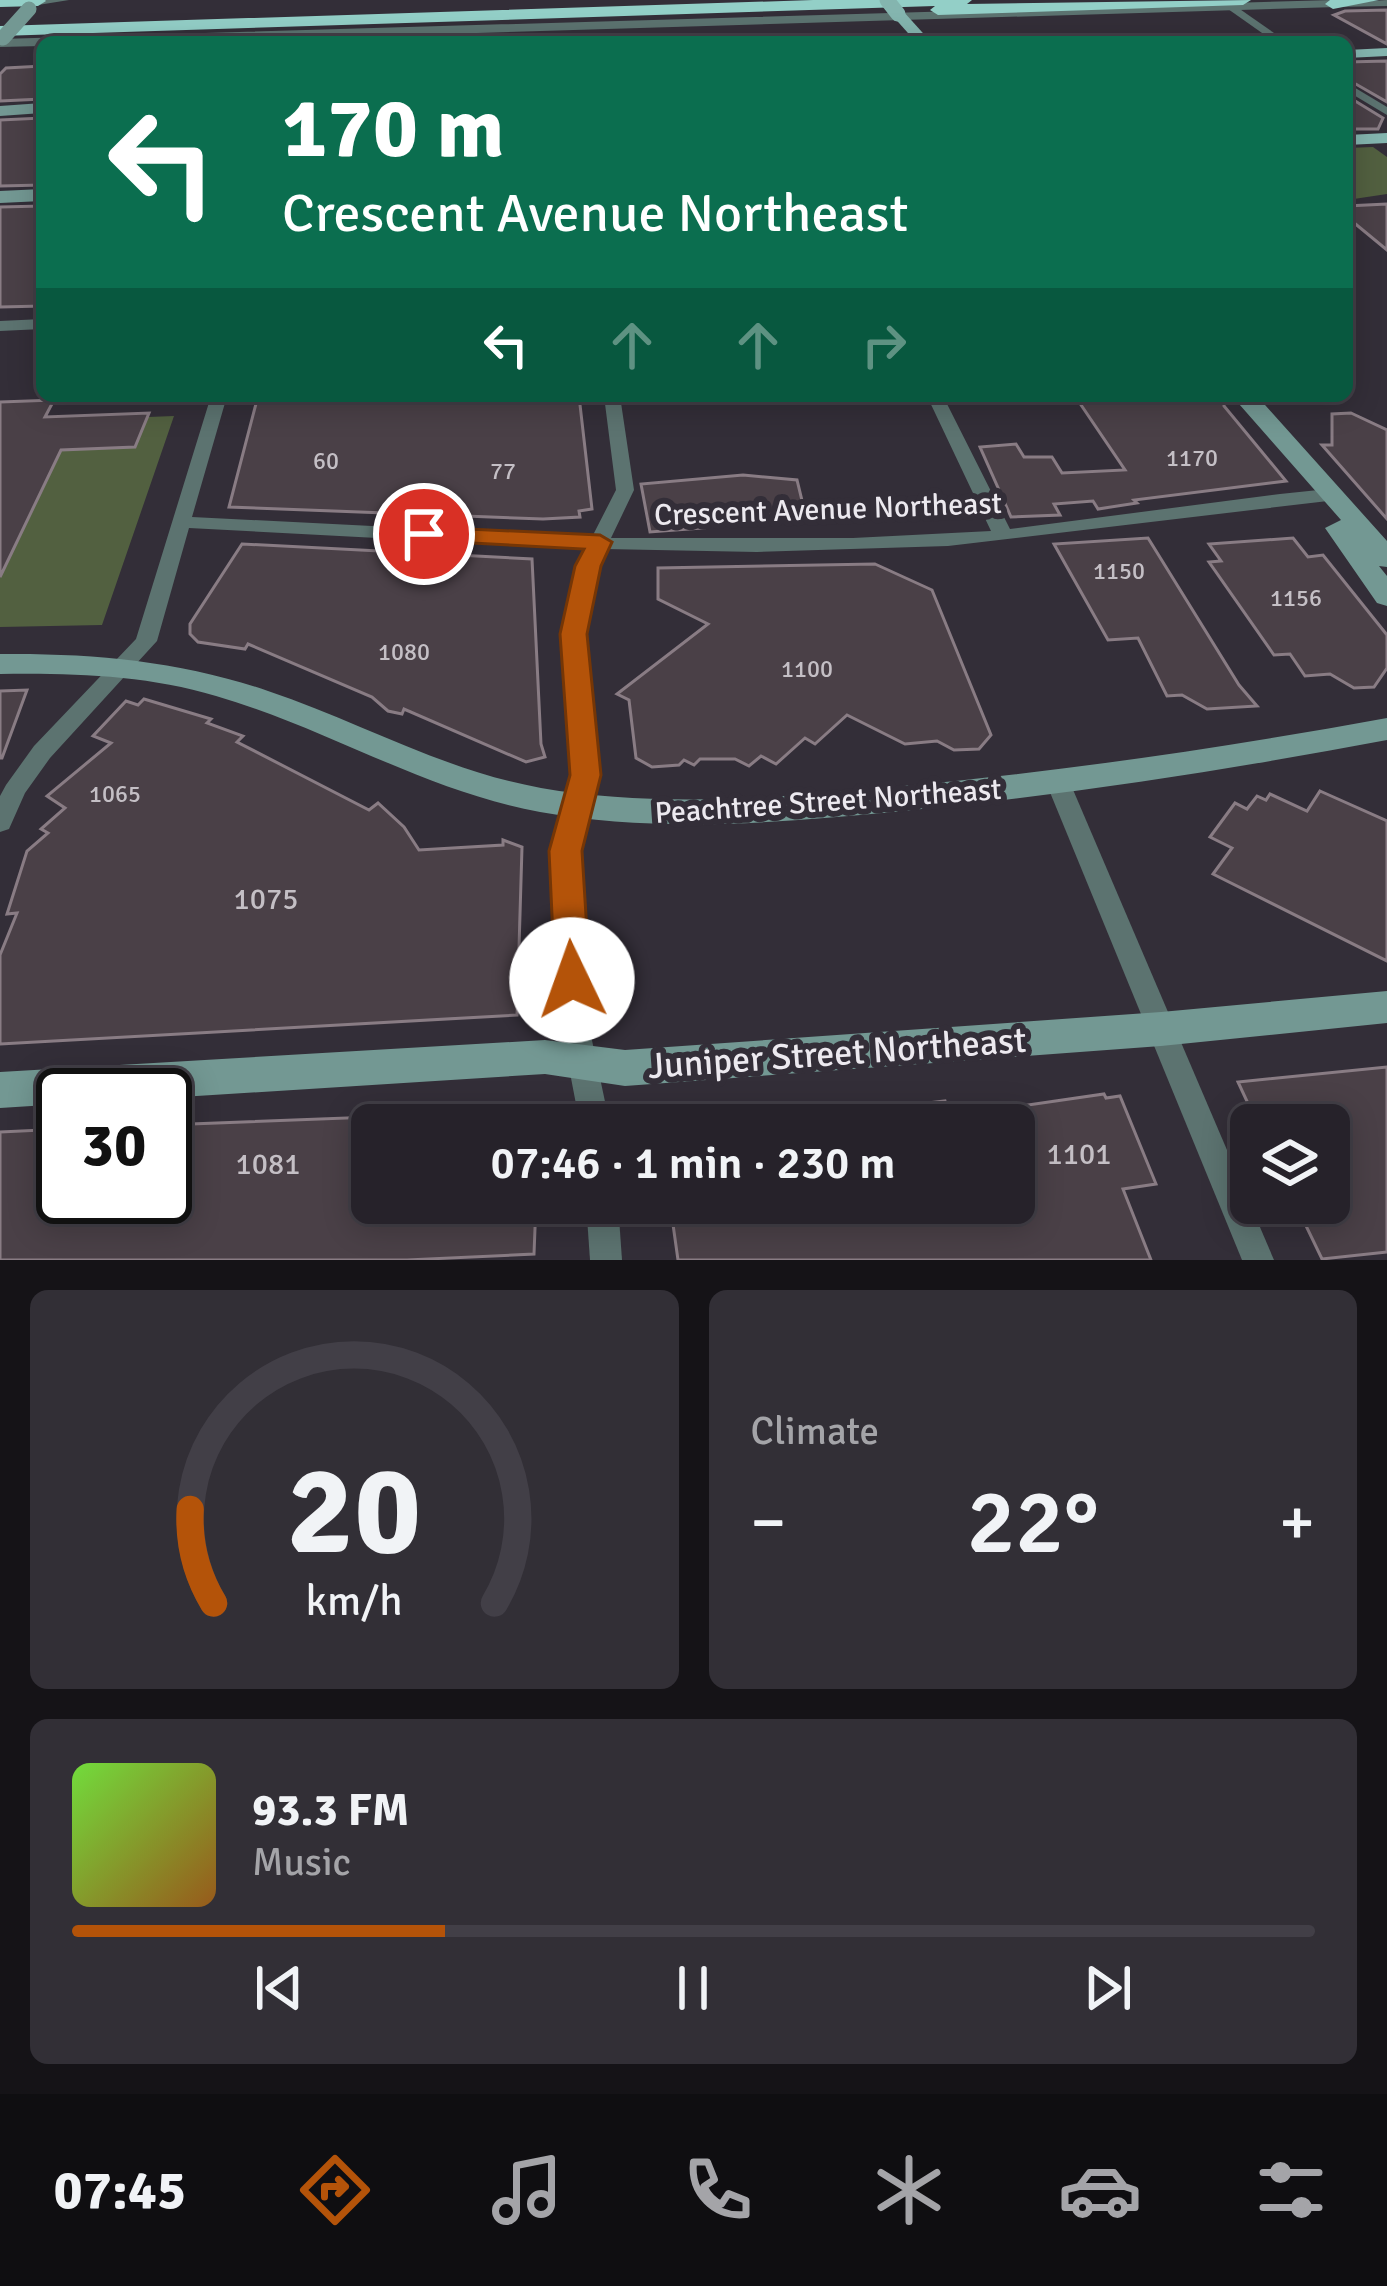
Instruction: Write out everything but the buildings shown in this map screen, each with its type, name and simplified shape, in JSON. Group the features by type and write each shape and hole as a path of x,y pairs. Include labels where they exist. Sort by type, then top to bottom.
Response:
{"highway":[{"path":"0,18 408,0"},
{"path":"64,36 964,0"},
{"path":"1333,4 1372,0"},
{"path":"0,2 35,3"},
{"path":"502,15 1237,4"},
{"path":"1,39 36,37"}],"main road":[{"path":"887,0 918,36"},
{"path":"1,39 35,3"},
{"path":"920,10 942,36"},
{"path":"1353,54 1387,52"},
{"path":"0,111 36,108"},
{"path":"1353,140 1387,138"},
{"path":"0,197 36,195"},
{"path":"1249,402 1328,495 1351,512 1387,559"},
{"path":"1328,495 1330,517 1387,597"},
{"name":"Peachtree Street Northeast","path":"0,664 82,662 124,667 256,698 464,782 633,813 758,811 1059,784 1387,729"},
{"name":"Juniper Street Northeast","path":"0,1090 545,1057 626,1068 1161,1029 1387,1007"}],"street":[{"path":"35,3 63,0"},
{"path":"216,36 899,16 920,10 1387,3"},
{"path":"1237,4 1275,36"},
{"path":"533,25 534,36"},
{"path":"1,39 36,42"},
{"path":"1353,90 1387,112"},
{"path":"0,326 36,324"},
{"path":"0,823 14,791 42,752 146,641 217,402"},
{"path":"591,1104 576,1031 566,851 585,775 574,634 588,566 625,490 613,402"},
{"path":"938,402 1003,536"},
{"name":"Crescent Avenue Northeast","path":"184,522 600,542 906,542 1003,536 1328,495"},
{"path":"1059,784 1258,1260"},
{"path":"603,1224 606,1260"}],"green space":[{"path":"1373,147 1387,157 1387,194 1353,199 1353,148"},
{"path":"174,416 102,625 0,627 0,549 14,548 61,450 135,447 148,417"}],"route":[{"path":"424,534 600,542 588,566 574,634 585,775 566,851 572,980"}]}
